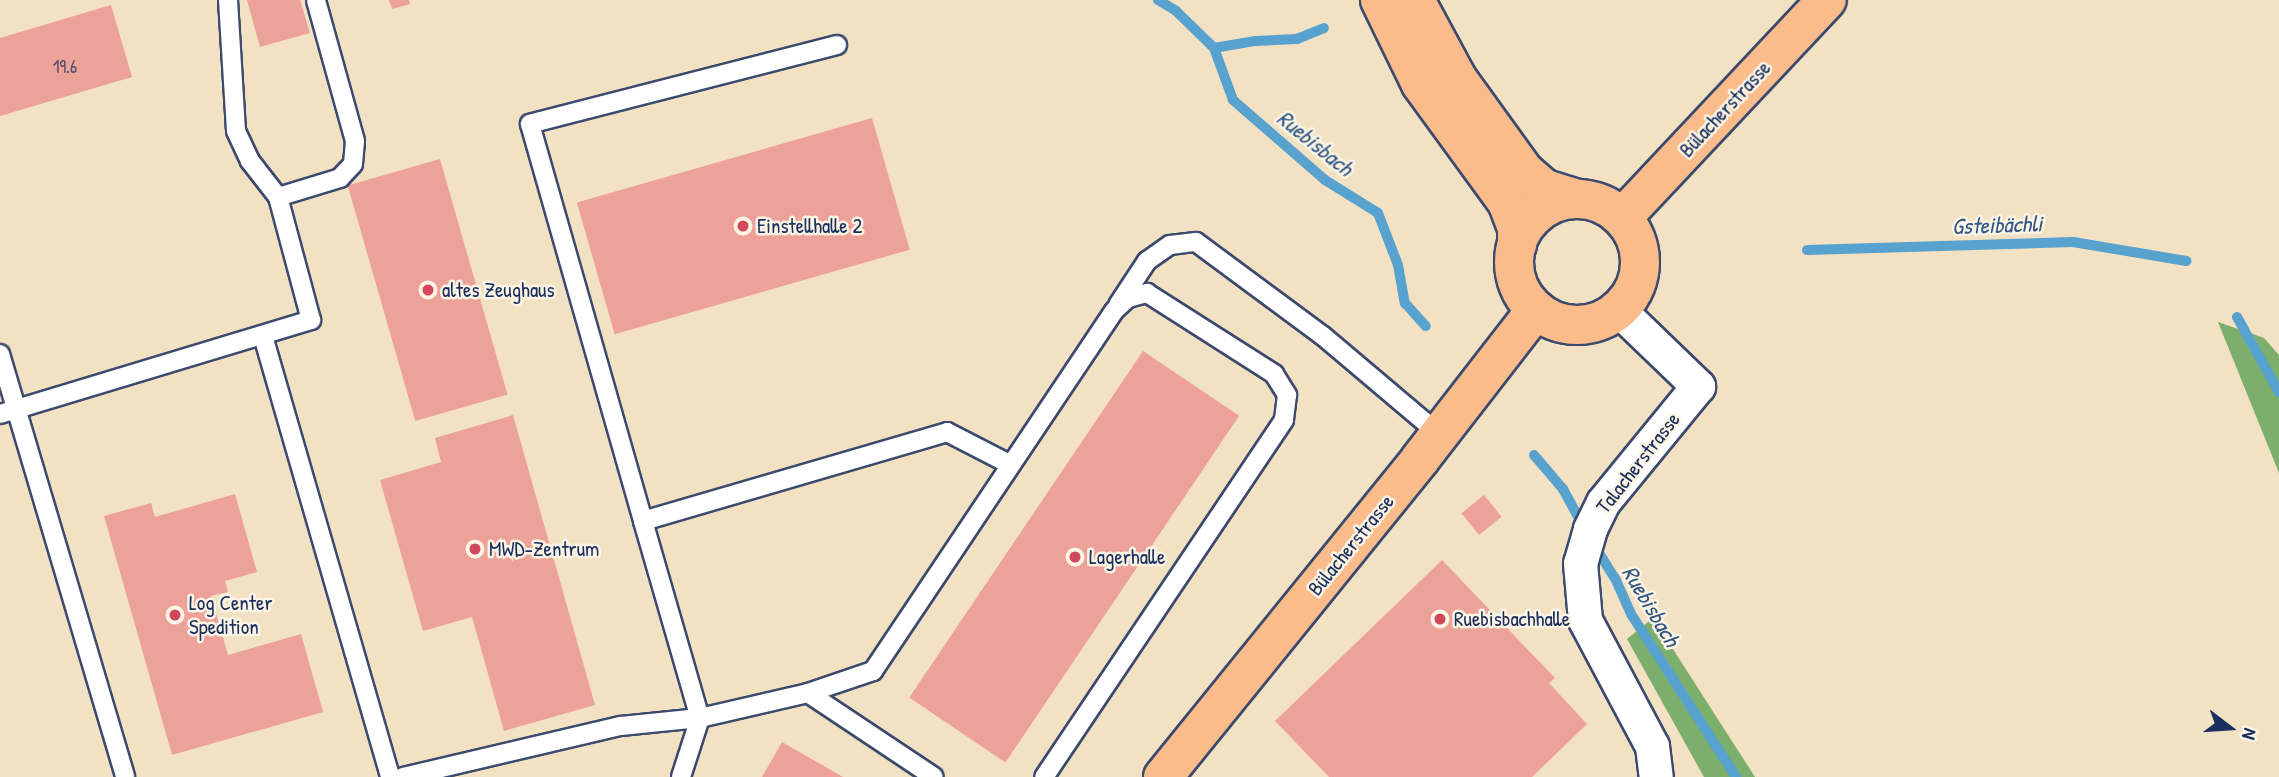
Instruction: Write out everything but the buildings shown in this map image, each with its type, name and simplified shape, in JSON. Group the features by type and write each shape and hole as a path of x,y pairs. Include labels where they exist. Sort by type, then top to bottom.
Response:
{"main road":[{"path":"1380,0 1421,84 1507,202 1517,228 1514,262 1517,280 1524,296 1536,310 1548,318 1577,326 1592,324 1619,310 1634,290 1641,265 1633,231 1622,218 1594,201 1545,189 1524,170 1457,78 1415,0"},
{"name":"Bülacherstrasse","path":"1622,218 1828,0"},
{"path":"1517,245 1535,216 1548,206 1578,199"},
{"name":"Bülacherstrasse","path":"1163,777 1536,310"}],"street":[{"name":"Talacherstrasse","path":"1619,310 1698,386 1604,502 1590,530 1580,563 1585,620 1652,746 1656,777"}],"lane":[{"path":"8,412 312,320 278,197 250,161 236,131 228,0"},
{"path":"278,197 340,178 353,164 355,141 316,0"},
{"path":"681,777 700,718 530,124 837,46"},
{"path":"403,777 621,726 700,718 808,693 873,671 1147,261 1170,245 1196,242 1322,336 1439,434"},
{"path":"1044,777 1284,420 1287,395 1274,374 1166,303 1147,293 1128,298 1114,311"},
{"path":"262,336 390,777"},
{"path":"0,355 8,412 125,777"},
{"path":"643,521 947,432 1009,464"},
{"path":"808,693 934,777"}],"green space":[{"path":"2218,322 2264,338 2279,355 2279,473"},
{"path":"1653,618 1755,777 1704,777 1627,639"}],"waterway":[{"name":"Ruebisbach","path":"1158,0 1176,11 1214,48 1233,100 1325,180 1378,213 1398,265 1405,303 1426,326"},
{"path":"1214,48 1255,41 1297,39 1324,28"},
{"name":"Gsteibächli","path":"1807,250 2073,242 2186,261"},
{"name":"Gsteibächli","path":"2237,317 2279,392"},
{"name":"Ruebisbach","path":"1534,455 1563,489 1583,526"},
{"name":"Ruebisbach","path":"1594,545 1615,578 1631,614 1736,777"}],"place":[{"name":"Einstellhalle 2","path":"743,226"},
{"name":"altes Zeughaus","path":"428,290"},
{"name":"MWD-Zentrum","path":"475,549"},
{"name":"Lagerhalle","path":"1075,557"},
{"name":"Log Center Spedition","path":"175,615"},
{"name":"Ruebisbachhalle","path":"1440,619"}]}
